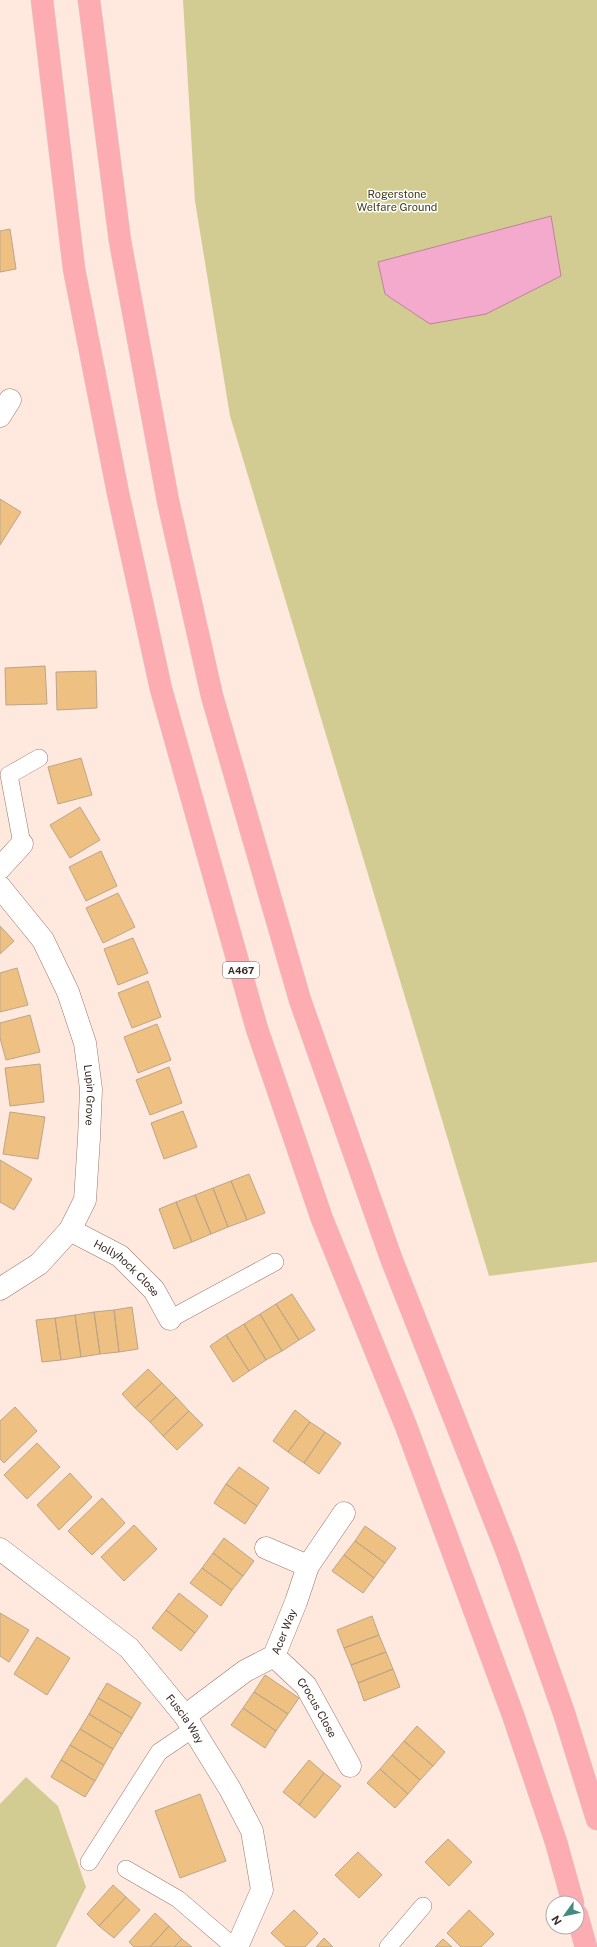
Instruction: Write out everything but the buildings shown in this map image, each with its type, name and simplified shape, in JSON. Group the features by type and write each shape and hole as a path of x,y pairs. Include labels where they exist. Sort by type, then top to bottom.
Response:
{"main road":[{"name":"A467","path":"42,0 74,269 118,493 163,697 257,1029 322,1219 406,1426 513,1716 556,1842 571,1895"},
{"path":"89,0 120,241 168,501 212,696 300,1000 391,1258 507,1552 564,1713 597,1819"},
{"path":"583,1935 586,1947"}],"street":[{"path":"0,868 22,844"},
{"name":"Lupin Grove","path":"0,887 43,940 68,992 85,1043 91,1089 89,1146 84,1200 70,1230 39,1264 0,1290"},
{"name":"Hollyhock Close","path":"70,1230 120,1256 154,1290 170,1319"},
{"name":"Acer Way","path":"189,1722 245,1671 274,1656 296,1602 308,1566 344,1513"},
{"path":"266,1548 308,1566"},
{"name":"Fuscia Way","path":"0,1549 129,1648 189,1722 230,1789 252,1831 262,1890 236,1947"},
{"name":"Crocus Close","path":"274,1656 306,1686 350,1766"}],"lane":[{"path":"22,844 9,775 39,758"},
{"path":"170,1319 275,1262"},
{"path":"89,1862 159,1752 189,1722"},
{"path":"126,1869 178,1899 236,1947"},
{"path":"388,1947 423,1906"}],"green space":[{"name":"Rogerstone Welfare Ground","path":"183,0 597,0 597,1262 489,1276 230,416 195,201"},
{"path":"26,1777 58,1806 86,1887 56,1947 0,1947 0,1804"}],"shaded area":[{"path":"551,216 561,276 486,314 430,324 385,294 378,262"}]}
